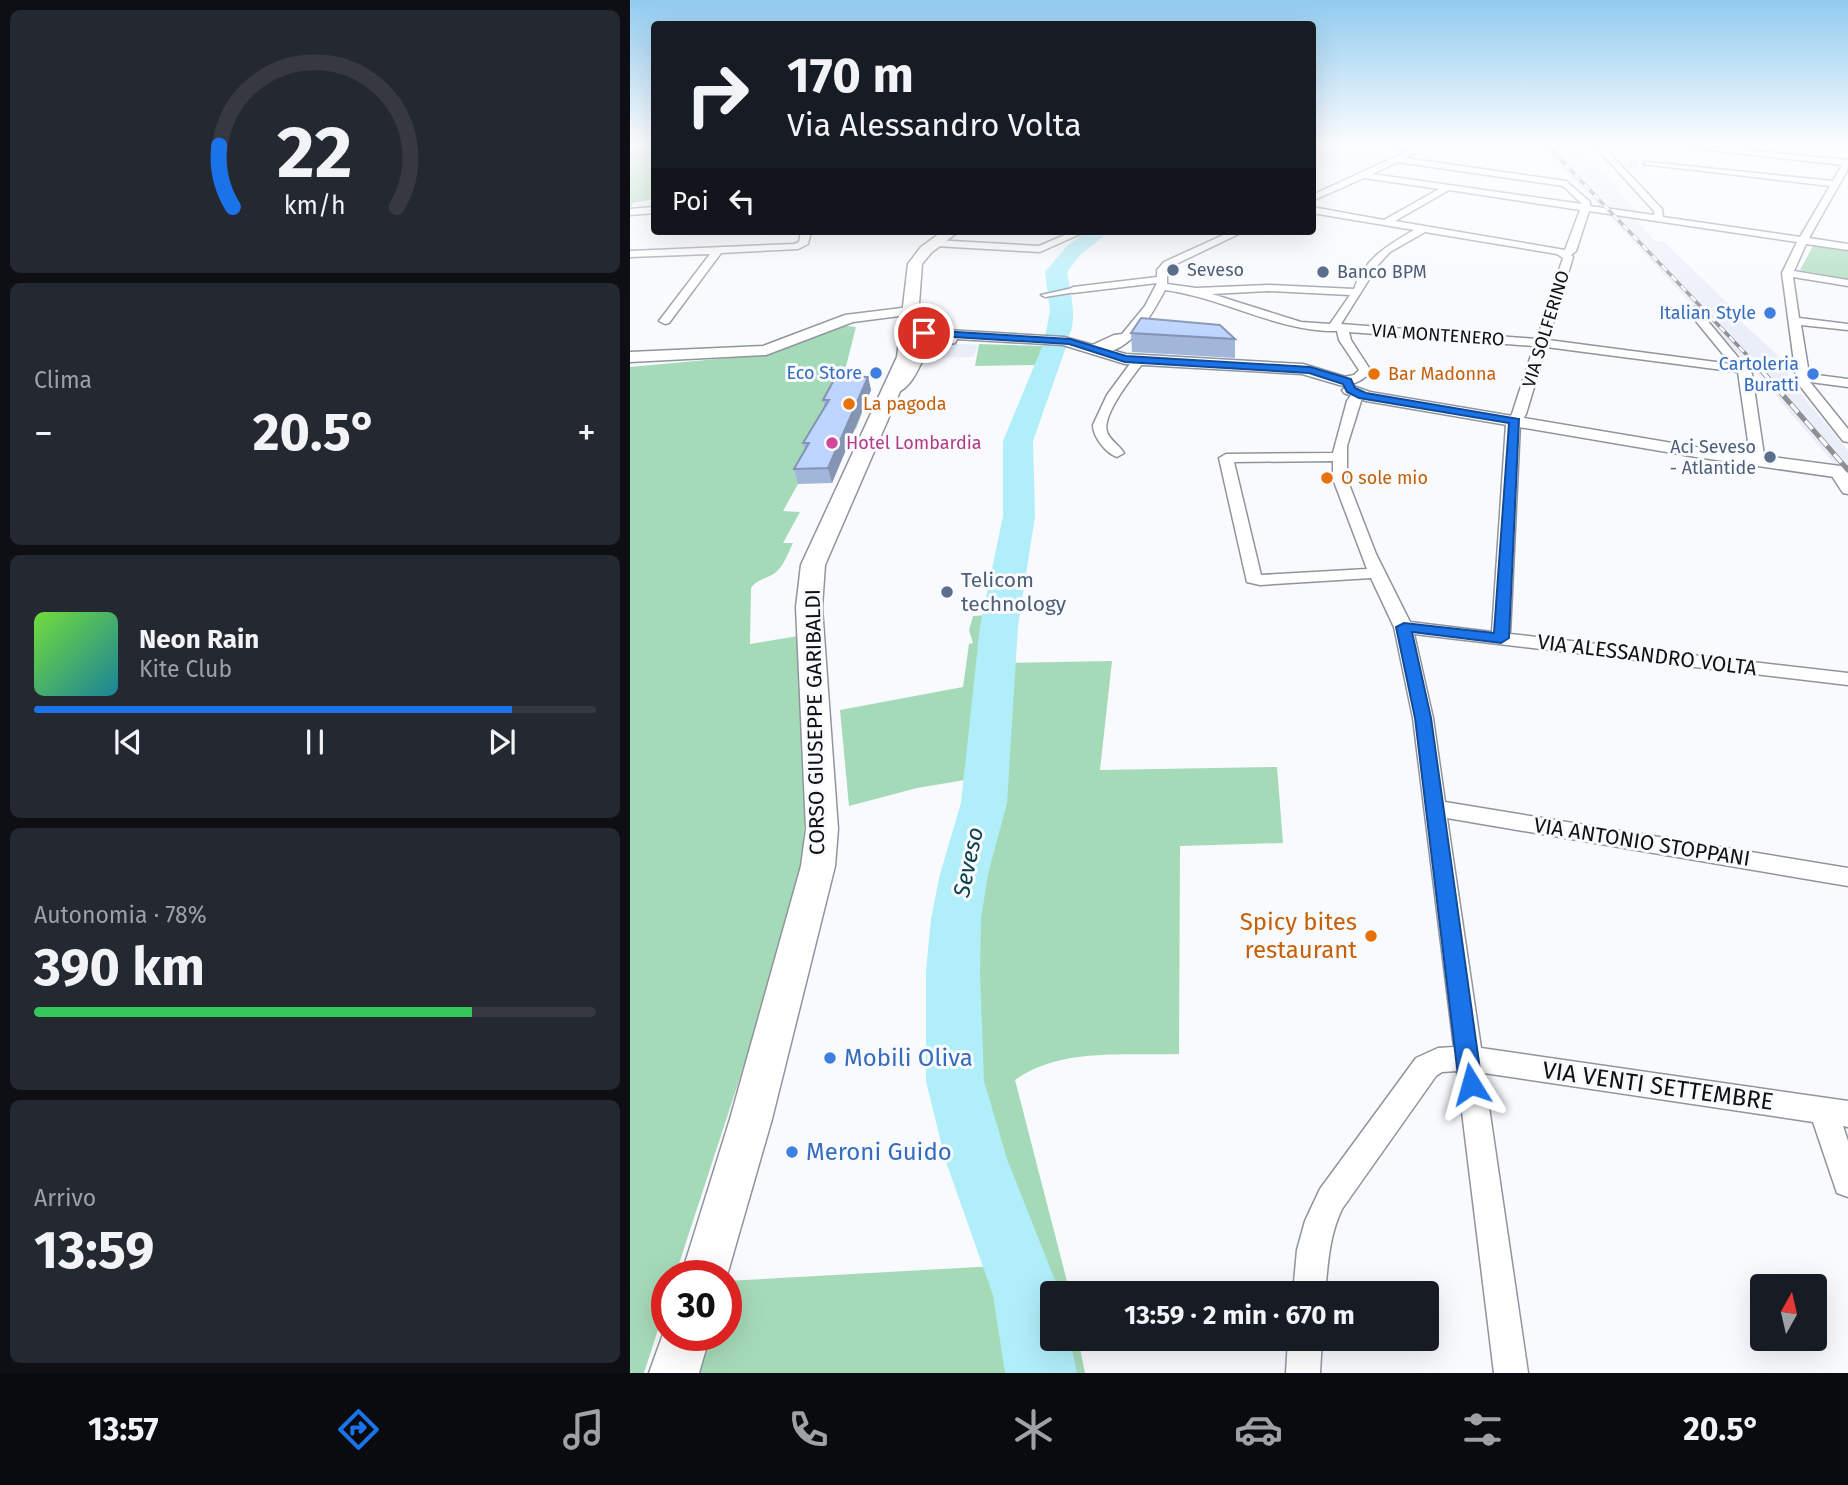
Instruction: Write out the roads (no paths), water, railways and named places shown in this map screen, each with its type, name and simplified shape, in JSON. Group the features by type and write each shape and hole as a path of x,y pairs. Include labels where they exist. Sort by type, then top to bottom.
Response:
{"main road":[{"name":"CORSO GIUSEPPE GARIBALDI","path":"709,1260 751,1119 818,866 822,829 809,607 813,565 919,330 915,264 946,235"},
{"path":"674,1373 681,1351"}],"street":[{"path":"1385,223 1409,208"},
{"path":"1584,208 1848,247"},
{"name":"VIA SOLFERINO","path":"1560,253 1571,251 1584,208"},
{"path":"1656,208 1659,211 1658,219"},
{"path":"1821,208 1787,273 1802,377 1808,391 1848,438"},
{"path":"630,212 651,210"},
{"path":"1316,211 1560,253"},
{"path":"1423,229 1384,253 1364,275 1338,329 1365,371 1348,388 1338,457 1342,485 1368,554 1404,627 1423,718 1511,1373"},
{"path":"735,249 743,235"},
{"path":"630,254 798,246 803,244 805,235"},
{"path":"935,243 1040,249 1073,235"},
{"path":"1091,349 1108,349 1135,329 1162,286 1162,270 1168,264 1231,235"},
{"path":"665,321 718,250"},
{"name":"VIA SOLFERINO","path":"1501,638 1515,421 1520,414 1569,257 1560,253"},
{"path":"1787,273 1848,283"},
{"path":"1045,295 1073,290 1162,286 1190,290 1268,288 1357,292"},
{"name":"VIA MONTENERO","path":"1190,290 1290,323 1338,329 1543,343 1742,369"},
{"path":"1692,309 1746,374 1758,462"},
{"path":"630,357 766,350 850,318 969,340 1056,342 1121,337"},
{"path":"1795,321 1848,327"},
{"path":"1121,337 1113,354 1121,358"},
{"path":"1056,342 1139,360 1312,370 1348,388 1515,421 1758,462 1842,473 1848,490"},
{"path":"1116,453 1115,448 1102,435 1100,425 1116,392 1139,360"},
{"path":"1802,377 1848,383"},
{"path":"1338,457 1226,458 1253,578 1259,580 1379,573"},
{"name":"VIA ALESSANDRO VOLTA","path":"1404,627 1848,679"},
{"name":"VIA ANTONIO STOPPANI","path":"1436,808 1848,877"},
{"path":"1310,1281 1313,1250 1320,1221 1336,1191 1426,1067 1438,1060 1467,1058"},
{"name":"VIA VENTI SETTEMBRE","path":"1467,1058 1835,1112"},
{"path":"1835,1112 1848,1183"},
{"path":"1303,1373 1304,1351"}],"waterway":[{"name":"Seveso","path":"1057,337 1062,311 1056,272 1074,250 1095,235"},
{"name":"Seveso","path":"1041,1373 1027,1295 976,1159 955,1081 953,972 956,919 964,874 984,803 999,626 1019,516 1018,441 1054,347"}],"railway":[{"path":"1607,208 1763,372"},
{"path":"1762,371 1848,470"}],"place":[{"name":"Seveso","path":"1173,270"},
{"name":"Banco BPM","path":"1323,272"},
{"name":"Italian Style","path":"1770,313"},
{"name":"Eco Store","path":"876,373"},
{"name":"Bar Madonna","path":"1374,374"},
{"name":"Cartoleria Buratti","path":"1813,374"},
{"name":"La pagoda","path":"849,404"},
{"name":"Hotel Lombardia","path":"832,443"},
{"name":"Aci Seveso - Atlantide","path":"1770,457"},
{"name":"O sole mio","path":"1327,478"},
{"name":"Telicom technology","path":"947,592"},
{"name":"Spicy bites restaurant","path":"1371,936"},
{"name":"Mobili Oliva","path":"830,1058"},
{"name":"Meroni Guido","path":"792,1152"}]}
